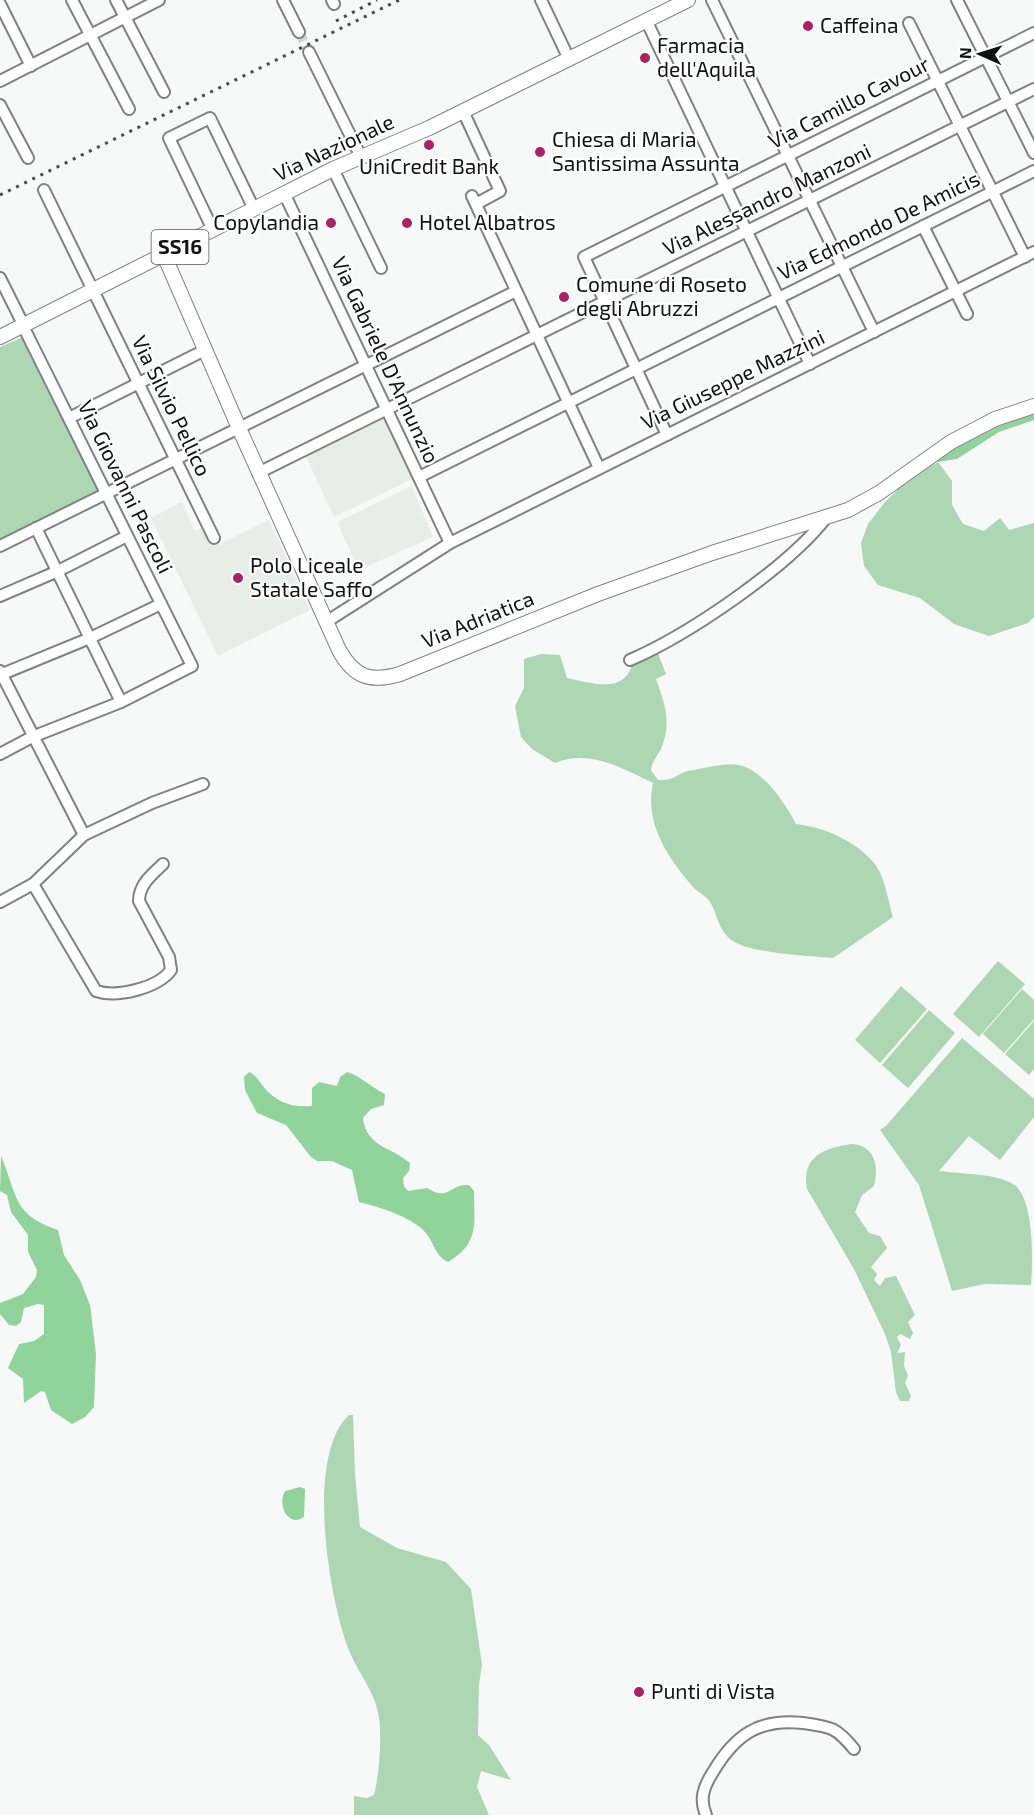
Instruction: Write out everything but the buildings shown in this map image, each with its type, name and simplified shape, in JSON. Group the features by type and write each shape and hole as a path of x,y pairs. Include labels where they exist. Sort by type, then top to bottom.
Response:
{"main road":[{"name":"Via Nazionale","path":"0,337 93,292 284,193 463,111 688,0"},
{"name":"Via Adriatica","path":"164,255 238,428 326,622 344,658 355,673 368,679 389,678 598,594 712,553 826,518 868,500 934,453 966,434 1001,417 1034,406"}],"street":[{"path":"72,0 129,110"},
{"path":"116,0 164,92"},
{"path":"0,81 159,0"},
{"path":"283,0 299,32"},
{"path":"541,0 569,58"},
{"path":"712,0 874,332"},
{"path":"957,0 1034,153"},
{"path":"0,4 31,66"},
{"path":"646,21 810,364"},
{"path":"909,23 993,192 1029,255"},
{"name":"Via Camillo Cavour","path":"605,301 584,257 1034,33"},
{"path":"309,52 361,157"},
{"name":"Via Alessandro Manzoni","path":"258,473 1034,89"},
{"path":"0,105 28,158"},
{"path":"463,111 500,191 474,200 599,468"},
{"path":"213,230 169,138 210,118 254,209"},
{"path":"333,169 381,268"},
{"name":"Via Edmondo De Amicis","path":"419,477 1034,171"},
{"name":"Via Silvio Pellico","path":"44,190 214,538"},
{"name":"Via Gabriele D'Annunzio","path":"284,193 450,543"},
{"path":"923,226 967,314"},
{"name":"Via Giuseppe Mazzini","path":"326,622 450,543 1029,255"},
{"name":"Via Giovanni Pascoli","path":"0,278 192,666 121,702"},
{"path":"0,546 106,492 367,367 516,291"},
{"path":"605,301 667,435"},
{"path":"69,418 205,350"},
{"path":"630,660 659,647 758,581 808,538 826,518"},
{"path":"0,754 32,737 121,702 36,528"},
{"path":"0,596 127,536"},
{"path":"84,835 0,673 90,639 161,604"},
{"path":"0,902 33,884 84,835 152,803 203,784"},
{"path":"33,884 96,991 106,995 117,994 164,980 171,970 169,957 139,901 139,891 145,882 164,864"},
{"path":"706,1815 702,1806 703,1791 714,1769 731,1746 760,1725 784,1721 832,1727 854,1749"}],"shaded area":[{"path":"383,418 412,479 334,517 305,455"},
{"path":"412,486 433,537 359,570 337,522"},
{"name":"Polo Liceale Statale Saffo","path":"182,502 195,531 205,526 215,546 269,520 310,610 218,656 151,518"}],"green space":[{"path":"23,337 104,491 0,542 0,347"},
{"path":"1034,407 1034,420 999,432 957,459 938,462 934,454"},
{"path":"938,462 952,481 952,505 963,524 984,531 1000,518 1009,530 1034,523 1034,617 1028,623 989,636 954,624 920,598 878,585 864,566 861,543 868,524 885,502 911,477"},
{"path":"657,651 666,674 656,679 667,722 661,749 651,770 658,780 672,778 688,771 721,765 734,764 748,768 772,788 796,824 839,836 867,855 881,875 893,917 833,958 781,953 741,945 724,932 709,900 693,887 667,852 655,826 652,812 653,783 617,766 593,759 568,759 555,763 532,749 521,737 515,706 524,688 524,659 541,654 560,655 567,678 608,684 624,678 634,659"},
{"path":"998,961 1025,984 979,1037 953,1014"},
{"path":"901,986 927,1009 880,1063 855,1040"},
{"path":"1022,989 1034,1000 1034,1019 1004,1053 983,1034"},
{"path":"929,1010 955,1033 908,1088 882,1065"},
{"path":"1034,1021 1034,1069 1029,1075 1005,1054"},
{"path":"962,1038 1034,1099 1034,1117 1000,1160 969,1136 939,1171 990,1176 1016,1186 1022,1194 1029,1218 1032,1247 1031,1285 985,1284 952,1291 919,1185 880,1130 886,1126"},
{"path":"249,1072 273,1096 284,1103 298,1106 312,1106 312,1088 319,1082 337,1086 340,1077 347,1072 385,1094 384,1105 371,1109 363,1118 365,1128 374,1141 410,1163 409,1171 403,1178 404,1186 408,1191 427,1188 445,1193 462,1185 469,1185 474,1191 474,1223 466,1247 448,1262 437,1253 428,1236 419,1226 394,1213 359,1202 352,1170 332,1161 317,1161 311,1157 286,1125 257,1113 245,1090 244,1077"},
{"path":"851,1144 859,1145 870,1152 875,1164 874,1186 862,1195 855,1212 869,1233 880,1236 887,1248 871,1267 877,1274 874,1280 880,1286 885,1278 896,1276 915,1315 908,1322 913,1333 910,1339 900,1334 897,1337 901,1345 897,1353 905,1352 904,1366 908,1375 905,1383 911,1396 909,1401 900,1401 896,1392 891,1352 885,1334 854,1269 807,1189 806,1178 811,1161 824,1151"},
{"path":"1,1156 14,1193 24,1210 43,1224 58,1230 64,1255 80,1280 90,1305 96,1354 94,1407 85,1417 72,1424 51,1410 45,1392 41,1391 24,1403 23,1379 8,1368 19,1344 34,1341 44,1334 44,1305 38,1304 24,1308 21,1322 16,1326 9,1325 0,1314 0,1303 23,1294 36,1277 37,1270 28,1252 28,1235 11,1212 7,1195 0,1191"},
{"path":"349,1415 353,1415 360,1527 397,1548 446,1562 471,1589 482,1665 479,1684 478,1735 489,1745 511,1780 481,1771 477,1787 489,1815 354,1815 354,1796 367,1798 374,1795 379,1768 380,1736 379,1718 374,1699 352,1657 341,1625 328,1563 324,1493 328,1462 336,1435"},
{"path":"300,1487 305,1489 304,1517 293,1520 283,1508 283,1497 285,1491"}],"tunnel":[{"path":"299,32 309,52"}],"railway":[{"path":"336,21 377,0"},
{"path":"0,195 399,0"}],"place":[{"name":"Caffeina","path":"808,26"},
{"name":"Farmacia dell'Aquila","path":"645,58"},
{"name":"UniCredit Bank","path":"429,145"},
{"name":"Chiesa di Maria Santissima Assunta","path":"540,152"},
{"name":"Copylandia","path":"331,223"},
{"name":"Hotel Albatros","path":"407,223"},
{"name":"Comune di Roseto degli Abruzzi","path":"564,297"},
{"name":"Polo Liceale Statale Saffo","path":"238,578"},
{"name":"Punti di Vista","path":"639,1692"}]}
